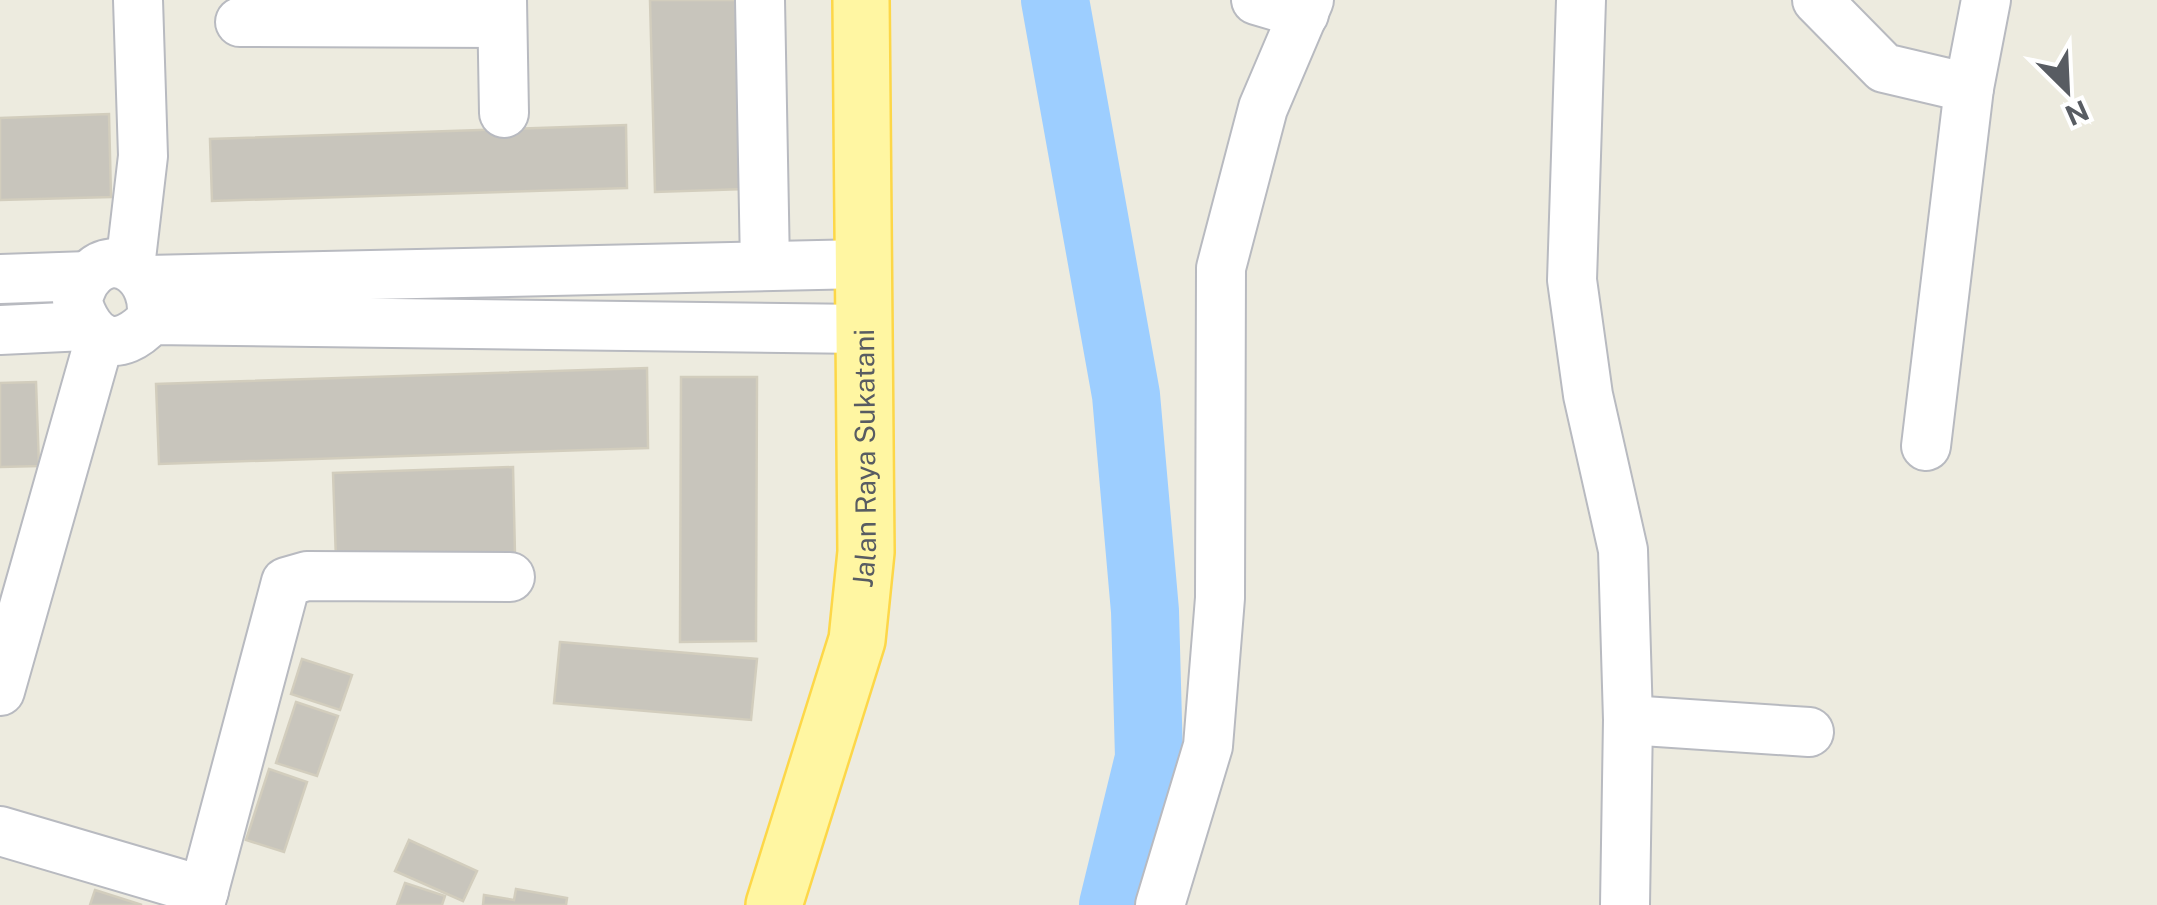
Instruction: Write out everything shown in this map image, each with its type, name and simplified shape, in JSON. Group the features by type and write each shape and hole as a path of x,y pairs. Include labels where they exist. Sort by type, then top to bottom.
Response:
{"main road":[{"name":"Jalan Raya Sukatani","path":"774,905 857,640 866,552 862,0"}],"street":[{"path":"0,330 92,332 119,342 138,334 129,286 143,156 138,0"},
{"path":"760,0 765,266"},
{"path":"1160,905 1208,746 1220,598 1221,268 1263,108 1306,7 1256,0"},
{"path":"1581,0 1572,280 1588,395 1624,550 1628,720 1625,905"},
{"path":"1816,0 1884,68 1969,88"},
{"path":"1926,446 1969,88 1986,0"},
{"path":"240,22 358,10 502,12 504,113"},
{"path":"0,691 92,332 77,300 129,286 862,264"},
{"path":"0,279 865,329"},
{"path":"0,831 202,898 286,582 307,576 510,577"},
{"path":"1628,720 1809,732"}],"building":[{"path":"650,0 740,0 745,189 655,192"},
{"path":"109,114 111,197 0,200 0,118"},
{"path":"626,125 627,188 212,201 210,139"},
{"path":"647,368 648,448 159,464 156,384"},
{"path":"681,377 757,377 756,641 680,642"},
{"path":"36,382 39,466 0,467 0,383"},
{"path":"513,467 515,555 336,560 333,473"},
{"path":"560,642 757,659 751,720 554,703"},
{"path":"302,659 352,675 340,710 291,694"},
{"path":"296,702 338,716 317,776 276,763"},
{"path":"269,769 307,782 284,852 246,840"},
{"path":"409,840 477,871 463,901 395,871"},
{"path":"405,883 445,896 442,905 397,905"},
{"path":"516,889 567,898 566,905 483,905 484,895 514,900"},
{"path":"95,890 142,905 90,905"}],"waterway":[{"path":"1055,0 1126,395 1145,611 1149,758 1113,905"}]}
